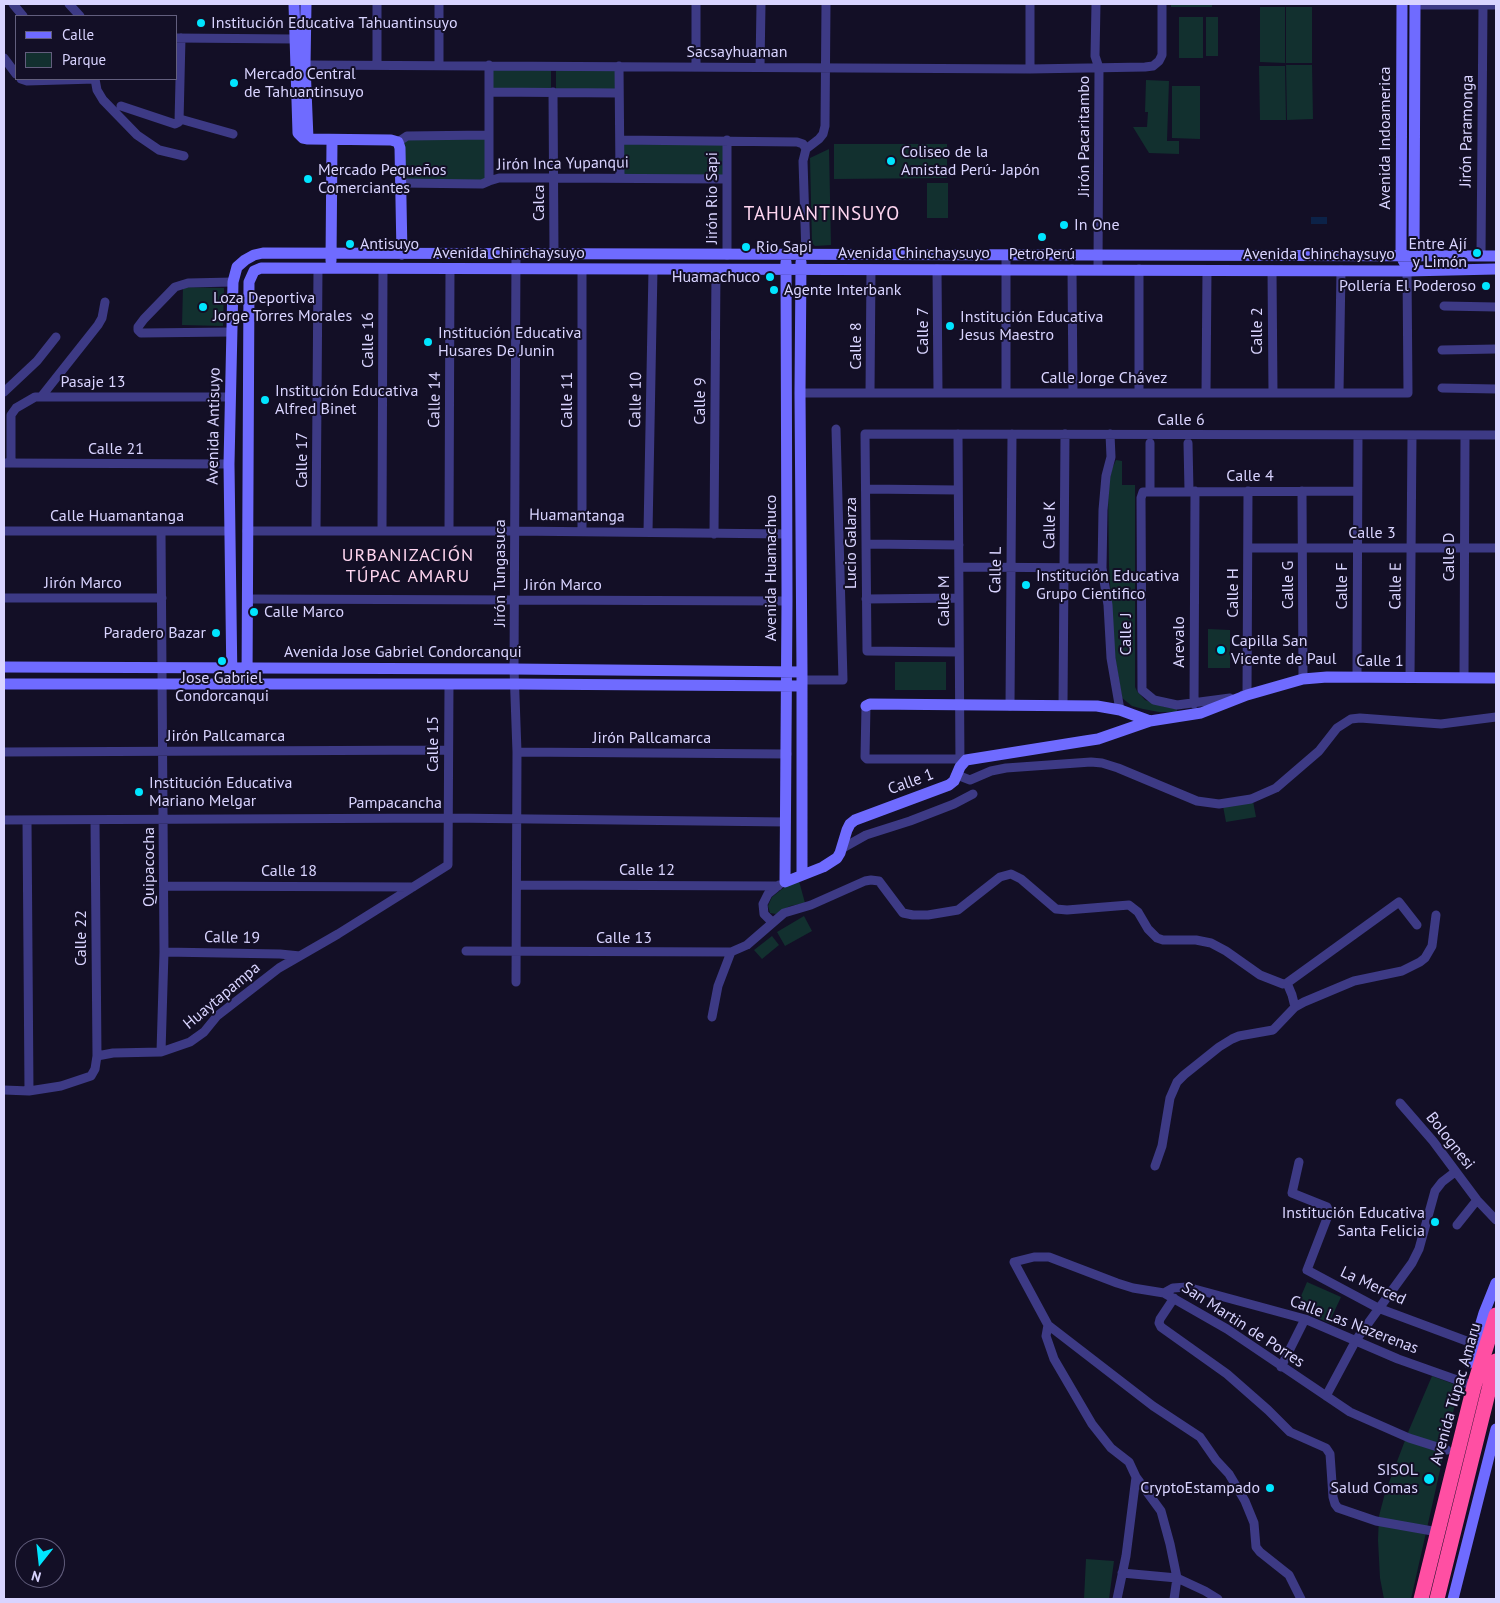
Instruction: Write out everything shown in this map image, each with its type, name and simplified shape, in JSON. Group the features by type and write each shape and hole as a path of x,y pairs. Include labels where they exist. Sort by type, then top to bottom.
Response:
{"highway":[{"name":"Avenida Túpac Amaru","path":"1437,1599 1487,1366 1479,1346 1496,1315"},
{"name":"Avenida Túpac Amaru","path":"1421,1599 1474,1386 1487,1366"}],"street":[{"path":"18,10 27,4"},
{"path":"69,4 79,15"},
{"path":"294,4 298,131 300,135 308,139 391,140 398,142 400,148 402,254"},
{"path":"306,4 305,65 308,139"},
{"path":"377,4 377,65"},
{"path":"439,4 439,65"},
{"path":"696,4 696,67"},
{"path":"760,67 761,4"},
{"path":"804,255 803,160 806,149 823,134 825,126 826,4"},
{"path":"1030,4 1030,69"},
{"name":"Jirón Pacaritambo","path":"1096,4 1095,56 1099,68 1098,269"},
{"name":"Sacsayhuaman","path":"305,65 1030,69 1153,66 1162,55 1162,4"},
{"name":"Avenida Indoamerica","path":"1402,4 1401,256 1407,271 1408,393"},
{"path":"1415,4 1496,5"},
{"name":"Avenida Indoamerica","path":"1407,271 1414,256 1415,4"},
{"name":"Jirón Paramonga","path":"1481,256 1483,5"},
{"path":"178,38 294,39"},
{"path":"4,58 15,73"},
{"path":"489,65 489,181"},
{"path":"619,66 620,177"},
{"path":"24,80 50,80"},
{"path":"95,80 97,90 103,100 137,134 159,150 184,156"},
{"path":"177,122 178,80"},
{"path":"489,92 619,93"},
{"name":"Calca","path":"554,92 554,254"},
{"path":"121,106 177,122 195,122 234,134"},
{"name":"Jirón Inca Yupanqui","path":"398,142 407,136 488,135"},
{"path":"331,268 332,140"},
{"name":"Jirón Inca Yupanqui","path":"620,140 797,142 806,149"},
{"name":"Jirón Rio Sapi","path":"727,140 727,255"},
{"name":"Jirón Inca Yupanqui","path":"401,183 482,184 500,178 620,177 727,179"},
{"name":"Avenida Antisuyo","path":"232,684 229,464 233,282 237,267 254,255 263,253 331,254"},
{"name":"Avenida Chinchaysuyo","path":"331,254 1496,256"},
{"name":"Jirón Tungasuca","path":"516,254 516,600 514,669 517,752 516,982"},
{"name":"Avenida Huamachuco","path":"781,884 786,822 787,754 786,255"},
{"name":"Avenida Huamachuco","path":"802,875 800,393 801,269 804,255"},
{"path":"1006,255 1006,393"},
{"name":"Avenida Antisuyo","path":"247,684 249,282 254,271 261,268 331,268"},
{"name":"Calle 17","path":"316,531 318,268"},
{"name":"Avenida Chinchaysuyo","path":"331,268 1407,271 1496,269"},
{"name":"Calle 16","path":"382,531 383,268"},
{"name":"Calle 14","path":"449,531 450,268"},
{"name":"Calle 11","path":"582,269 582,532"},
{"name":"Calle 10","path":"648,532 653,269"},
{"name":"Calle 9","path":"714,534 716,269"},
{"name":"Calle 8","path":"870,393 871,269"},
{"name":"Calle 7","path":"937,269 938,393"},
{"path":"1072,269 1073,393"},
{"path":"1139,269 1139,393"},
{"path":"1206,393 1207,270"},
{"name":"Calle 2","path":"1272,270 1272,393"},
{"path":"1339,393 1341,270"},
{"path":"232,332 141,333 138,327 175,287 188,284 233,282"},
{"path":"41,397 98,325 102,318 105,302"},
{"path":"1444,306 1496,307"},
{"path":"4,392 37,361 56,337"},
{"path":"1442,350 1496,349"},
{"path":"1442,388 1496,389"},
{"name":"Calle Jorge Chávez","path":"800,393 1408,393"},
{"name":"Pasaje 13","path":"7,463 11,414 29,399 41,397 230,397"},
{"path":"802,679 843,680 836,429"},
{"name":"Calle 6","path":"865,434 1496,435"},
{"name":"Lucio Galarza","path":"865,434 866,651 959,652"},
{"name":"Calle M","path":"958,434 958,767"},
{"name":"Calle L","path":"1010,706 1012,434"},
{"name":"Calle K","path":"1063,706 1065,434"},
{"path":"1110,434 1111,458 1106,476 1103,510 1102,568 1108,605 1111,658 1120,710"},
{"name":"Calle F","path":"1357,678 1358,435"},
{"name":"Calle E","path":"1410,678 1412,435"},
{"name":"Calle D","path":"1464,678 1465,435"},
{"path":"1146,491 1150,443"},
{"name":"Arevalo","path":"1188,443 1192,491 1194,704"},
{"name":"Calle 21","path":"7,463 229,464"},
{"path":"866,489 958,490"},
{"name":"Calle 4","path":"1146,491 1357,491"},
{"name":"Calle J","path":"1146,491 1141,498 1140,687 1148,696 1161,703 1177,705 1194,704"},
{"name":"Calle H","path":"1247,695 1248,491"},
{"name":"Calle G","path":"1302,491 1303,679"},
{"name":"Calle Huamantanga","path":"4,531 230,531"},
{"name":"Quipacocha","path":"161,531 164,886 161,1052"},
{"name":"Huamantanga","path":"247,531 787,534"},
{"path":"866,544 959,545"},
{"name":"Calle 3","path":"1248,548 1496,548"},
{"path":"959,567 1102,568"},
{"name":"Jirón Marco","path":"4,598 162,598"},
{"path":"866,599 959,598"},
{"name":"Jirón Marco","path":"248,599 787,601"},
{"name":"Avenida Jose Gabriel Condorcanqui","path":"4,667 246,667 787,672 802,679"},
{"name":"Calle 1","path":"781,884 830,864 841,849 850,824 855,820 944,788 954,781 958,767 962,762 971,758 997,756 1085,741 1150,721 1201,713 1247,695 1303,679 1496,678"},
{"name":"Avenida Jose Gabriel Condorcanqui","path":"4,684 787,686 802,679"},
{"name":"Calle 15","path":"448,864 449,684"},
{"path":"1194,704 1247,695"},
{"name":"Calle 1","path":"866,706 870,704 1097,706 1120,710 1150,721"},
{"path":"866,706 865,757 867,759 958,767 970,780 991,771 1006,768 1091,762 1110,765 1197,801 1219,804 1251,799 1276,788 1319,751 1337,728 1351,719 1441,724 1496,717"},
{"name":"Jirón Pallcamarca","path":"4,752 448,750"},
{"name":"Jirón Pallcamarca","path":"517,752 787,754"},
{"path":"841,849 866,835 910,821 974,794"},
{"name":"Pampacancha","path":"4,820 448,818 786,822"},
{"path":"27,820 29,1091"},
{"name":"Calle 22","path":"95,820 97,1056"},
{"name":"Huaytapampa","path":"97,1056 113,1053 161,1052 190,1042 204,1032 216,1016 234,1001 279,968 448,864"},
{"name":"Calle 13","path":"466,951 731,952 747,945 772,922 790,910 811,904 871,880 879,881 883,885 902,913 913,915 947,913 958,910 1000,877 1011,874 1021,879 1056,909 1067,910 1129,905 1138,912 1148,930 1157,938 1163,940 1196,940 1211,943 1226,951 1260,975 1277,983 1287,983"},
{"path":"772,922 764,914 763,904 768,894 781,884"},
{"name":"Calle 12","path":"517,885 781,884"},
{"name":"Calle 18","path":"164,886 413,887"},
{"path":"1296,1008 1287,983 1399,902 1417,925"},
{"path":"1155,1166 1162,1146 1170,1098 1177,1082 1219,1047 1239,1036 1273,1030 1304,1002 1354,981 1402,970 1420,962 1425,958 1432,946 1436,915"},
{"name":"Calle 19","path":"164,952 300,956"},
{"path":"712,1017 718,986 731,952"},
{"path":"4,1090 29,1091 60,1086 91,1076 95,1069 97,1056"},
{"name":"Bolognesi","path":"1400,1103 1433,1141 1477,1200 1496,1220"},
{"name":"La Merced","path":"1299,1162 1292,1193 1327,1208 1329,1212 1307,1270 1378,1308 1479,1346"},
{"path":"1326,1396 1356,1340 1412,1263 1419,1249 1434,1191 1455,1172"},
{"path":"1457,1225 1477,1200"},
{"name":"San Martin de Porres","path":"1048,1325 1014,1262 1034,1256 1049,1257 1133,1288 1164,1293 1227,1330 1350,1412 1409,1438 1447,1450"},
{"path":"1479,1346 1484,1313 1496,1283"},
{"name":"Calle Las Nazerenas","path":"1164,1293 1173,1288 1187,1287 1305,1319 1398,1358 1474,1386"},
{"path":"1174,1298 1160,1319 1161,1327 1227,1374 1290,1432 1326,1448 1330,1454 1335,1504 1338,1508 1376,1521 1438,1532"},
{"path":"1281,1367 1305,1319"},
{"path":"1174,1599 1177,1578 1161,1511 1136,1477 1129,1462 1112,1448 1092,1424 1054,1359 1046,1336 1048,1325 1146,1401 1200,1437 1216,1460 1229,1474 1245,1500 1254,1523 1256,1547 1289,1575 1301,1599"},
{"path":"1454,1599 1494,1445 1496,1429"},
{"path":"1117,1599 1136,1477"},
{"path":"1122,1573 1177,1578 1218,1599"}],"green space":[{"path":"1171,4 1212,4 1212,7 1171,7"},
{"path":"1260,7 1285,7 1285,63 1260,62"},
{"path":"1286,7 1312,7 1312,63 1286,63"},
{"path":"1179,17 1203,17 1203,58 1179,58"},
{"path":"1206,17 1218,17 1218,56 1206,56"},
{"path":"1286,65 1312,65 1313,119 1287,120"},
{"path":"1259,66 1285,66 1286,120 1260,120"},
{"path":"491,68 551,68 551,89 491,90"},
{"path":"556,69 616,69 616,90 556,89"},
{"path":"1146,80 1169,81 1167,141 1179,141 1179,154 1149,153 1133,127 1147,127 1148,112 1145,112"},
{"path":"1172,86 1200,86 1200,139 1172,138"},
{"path":"404,138 485,138 485,180 404,180"},
{"path":"622,142 724,143 724,177 622,175"},
{"name":"Coliseo de la Amistad Perú- Japón","path":"834,144 947,144 947,178 834,179"},
{"path":"829,149 831,245 815,246 812,243 810,158"},
{"path":"927,183 948,183 948,218 927,218"},
{"name":"Loza Deportiva Jorge Torres Morales","path":"183,287 224,288 223,326 182,325"},
{"path":"1116,460 1122,461 1122,485 1135,485 1135,687 1145,700 1177,709 1177,712 1159,712 1143,709 1132,706 1122,698 1114,651 1109,566 1108,485"},
{"path":"1208,629 1230,630 1230,668 1208,668"},
{"path":"895,662 946,662 946,690 895,690"},
{"path":"1253,801 1256,817 1226,822 1223,806"},
{"path":"799,881 805,903 790,906 776,914 770,913 768,906 772,897 786,886"},
{"path":"804,916 812,931 785,946 777,932"},
{"path":"772,936 779,945 762,959 754,950"},
{"path":"1307,1282 1341,1297 1329,1323 1296,1308"},
{"path":"1432,1376 1459,1386 1411,1599 1384,1599 1380,1578 1379,1516 1385,1493"},
{"path":"1086,1559 1114,1561 1109,1599 1084,1599"}],"water":[{"path":"1311,217 1327,217 1327,224 1311,224"}],"place":[{"name":"Institución Educativa Tahuantinsuyo","path":"201,23"},
{"name":"Mercado Central de Tahuantinsuyo","path":"234,83"},
{"name":"Coliseo de la Amistad Perú- Japón","path":"891,161"},
{"name":"Mercado Pequeños Comerciantes","path":"308,179"},
{"name":"In One","path":"1064,225"},
{"name":"PetroPerú","path":"1042,237"},
{"name":"Antisuyo","path":"350,244"},
{"name":"Rio Sapi","path":"746,247"},
{"name":"Entre Ají y Limón","path":"1477,253"},
{"name":"Huamachuco","path":"770,277"},
{"name":"Pollería El Poderoso","path":"1486,286"},
{"name":"Agente Interbank","path":"774,290"},
{"name":"Loza Deportiva Jorge Torres Morales","path":"203,307"},
{"name":"Institución Educativa Jesus Maestro","path":"950,326"},
{"name":"Institución Educativa Husares De Junin","path":"428,342"},
{"name":"Institución Educativa Alfred Binet","path":"265,400"},
{"name":"Institución Educativa Grupo Cientifico","path":"1026,585"},
{"name":"Calle Marco","path":"254,612"},
{"name":"Paradero Bazar","path":"216,633"},
{"name":"Capilla San Vicente de Paul","path":"1221,650"},
{"name":"Jose Gabriel Condorcanqui","path":"222,661"},
{"name":"Institución Educativa Mariano Melgar","path":"139,792"},
{"name":"Institución Educativa Santa Felicia","path":"1435,1222"},
{"name":"SISOL Salud Comas","path":"1429,1479"},
{"name":"CryptoEstampado","path":"1270,1488"}],"district":[{"name":"TAHUANTINSUYO","path":"822,215"},
{"name":"URBANIZACIÓN TÚPAC AMARU","path":"408,566"}]}
